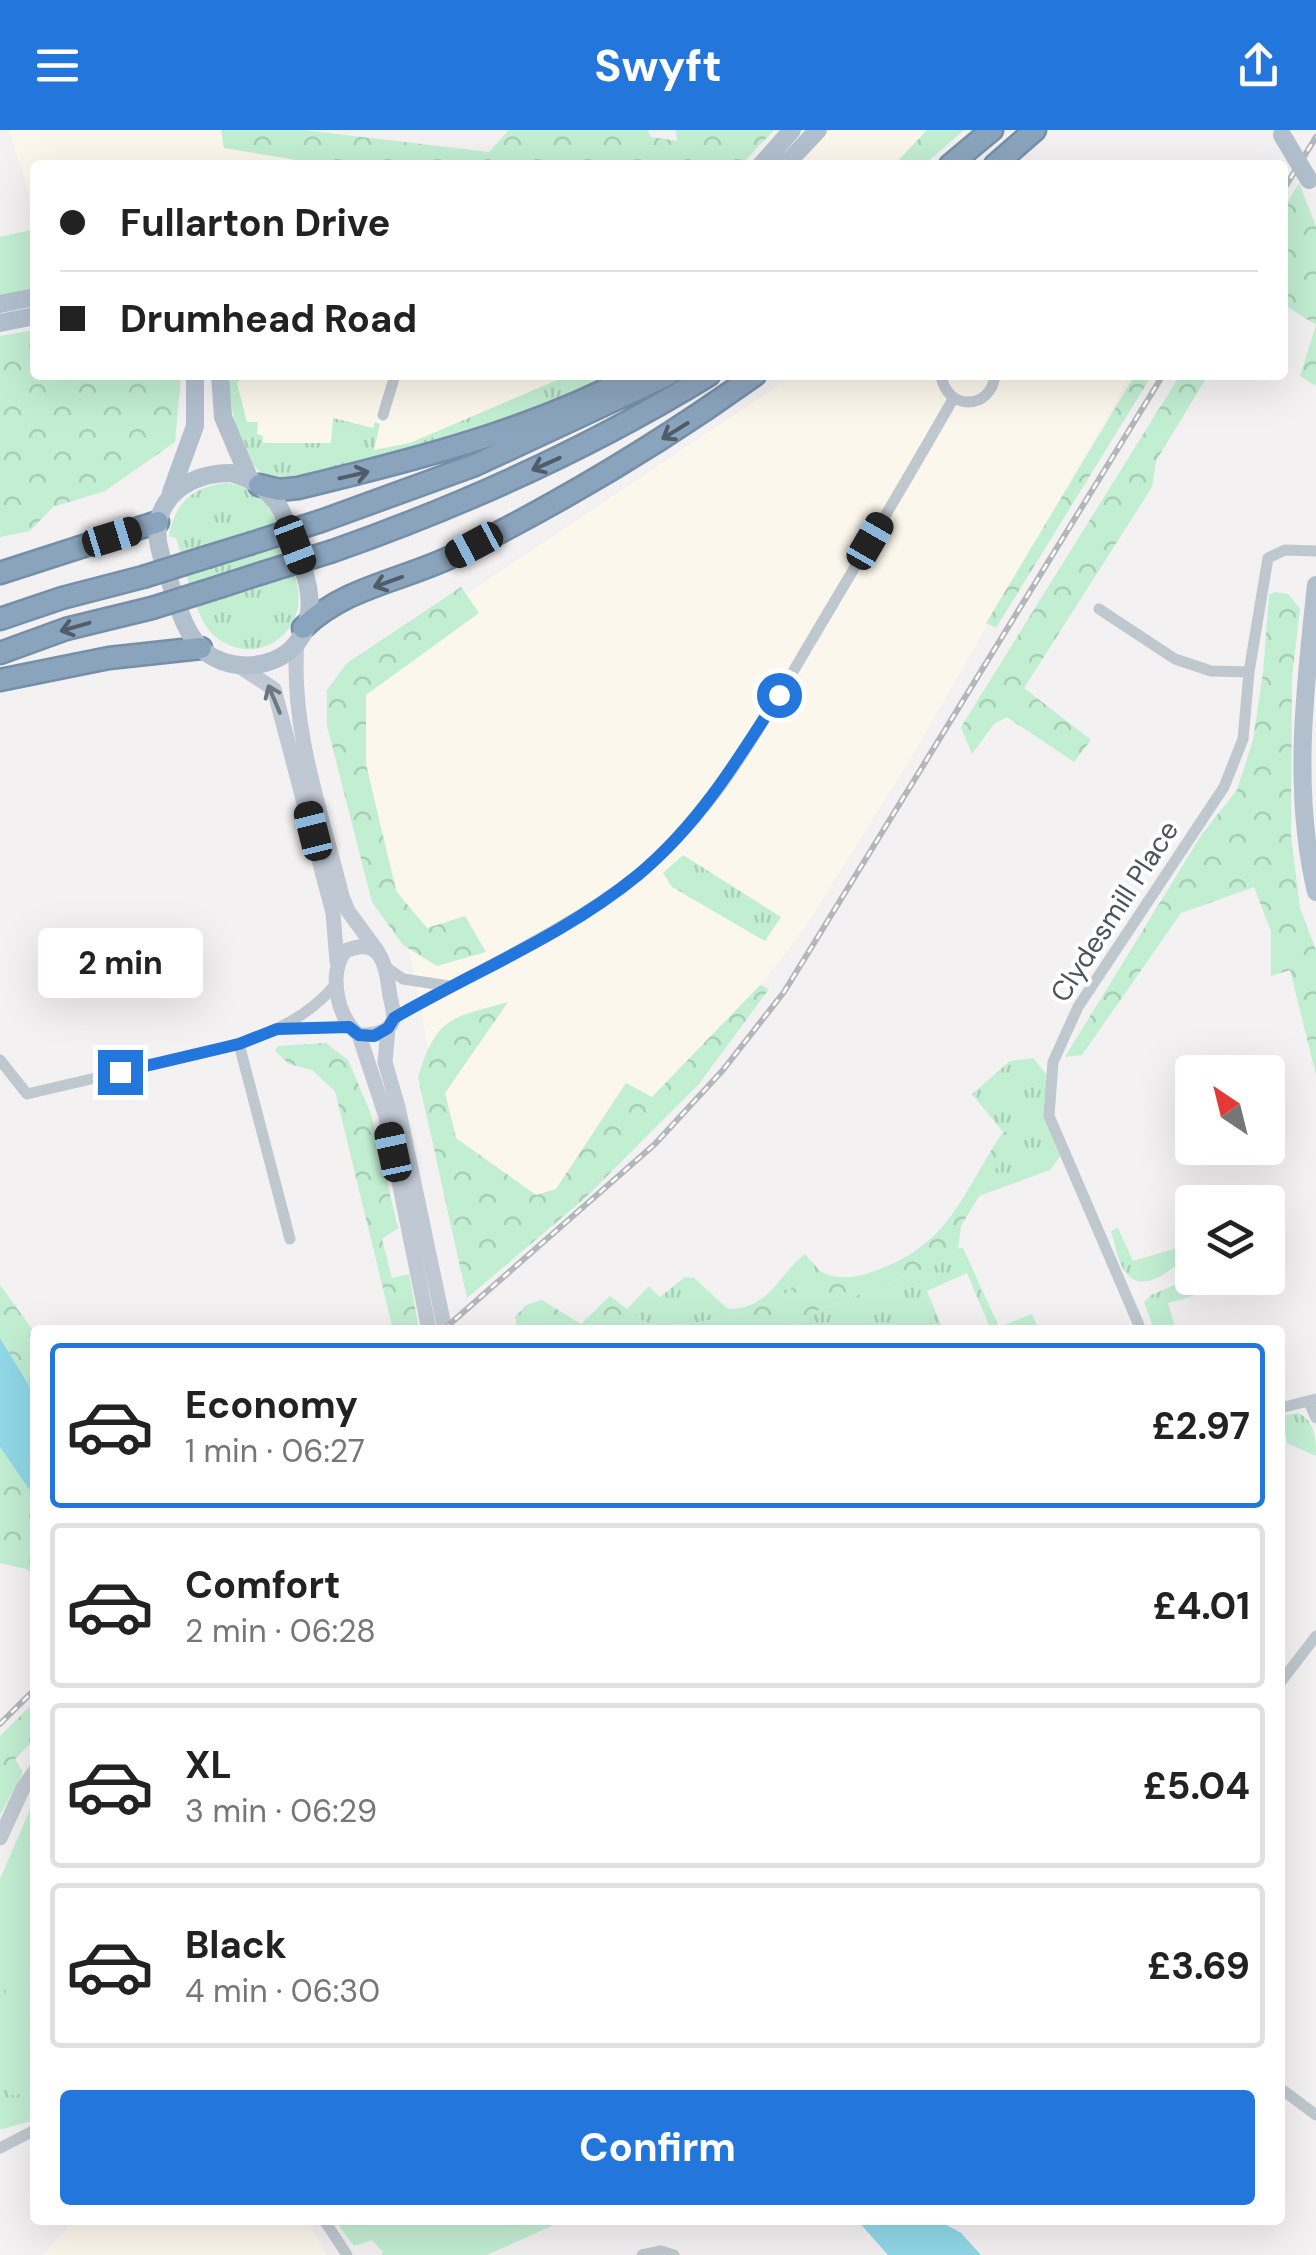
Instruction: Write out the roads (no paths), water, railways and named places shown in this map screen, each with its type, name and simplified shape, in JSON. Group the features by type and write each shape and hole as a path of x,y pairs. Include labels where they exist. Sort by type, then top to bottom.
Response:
{"highway":[{"path":"956,160 992,130"},
{"path":"1003,160 1028,137"},
{"path":"254,481 279,490 298,488 494,437 626,380"},
{"path":"0,619 321,521 474,464 657,380"},
{"path":"0,653 66,629 152,608 410,524 568,454 700,380"},
{"path":"300,636 321,610 339,599 449,558 570,494 748,380"},
{"path":"0,573 158,522"},
{"path":"0,680 109,658 200,648"}],"main road":[{"path":"765,160 792,130"},
{"path":"790,160 818,130"},
{"path":"1280,132 1312,188"},
{"path":"0,304 30,298"},
{"path":"0,323 30,317"},
{"path":"195,380 195,426 182,470 158,522 160,551 181,614 200,648 238,666 263,663 300,636 310,598 306,576 278,504 254,481 222,417 220,380"},
{"path":"169,498 179,488 205,475 231,473 254,481"},
{"path":"1316,585 1300,748 1309,862 1316,892"}],"street":[{"path":"384,415 393,380"},
{"path":"942,380 953,399 961,402 978,401 991,390 994,380"},
{"path":"277,1029 354,1031 374,1036 449,986 576,917 638,874 687,827 722,785 953,399"},
{"name":"Clydesmill Place","path":"1139,1325 1049,1116 1052,1062 1078,1007 1224,787 1243,739 1268,558 1285,550 1316,552"},
{"path":"1098,610 1175,659 1210,671 1250,672"},
{"path":"300,636 294,683 298,716 342,896 348,912 382,960 391,1023 384,1062 398,1107 444,1325"},
{"path":"238,666 274,689 333,914 336,985 386,1117 428,1325"},
{"path":"337,962 345,951 368,947 404,979 449,986"},
{"path":"0,1060 27,1094 239,1044 277,1029 320,1004 336,985"},
{"path":"239,1044 290,1239"},
{"path":"1285,1407 1312,1400 1316,1418"},
{"path":"1285,1676 1316,1636"},
{"path":"0,1838 30,1778"},
{"path":"1285,2092 1315,2115"},
{"path":"0,2148 30,2133"},
{"path":"327,2225 346,2255"},
{"path":"642,2255 660,2251 674,2255"}],"water":[{"path":"0,1338 30,1387 30,1491 0,1447"},
{"path":"861,2225 947,2225 961,2233 981,2255 888,2255"}],"railway":[{"path":"1288,182 1316,137"},
{"path":"449,1325 655,1144 723,1070 784,992 1160,380"},
{"path":"0,1724 30,1694"}]}
